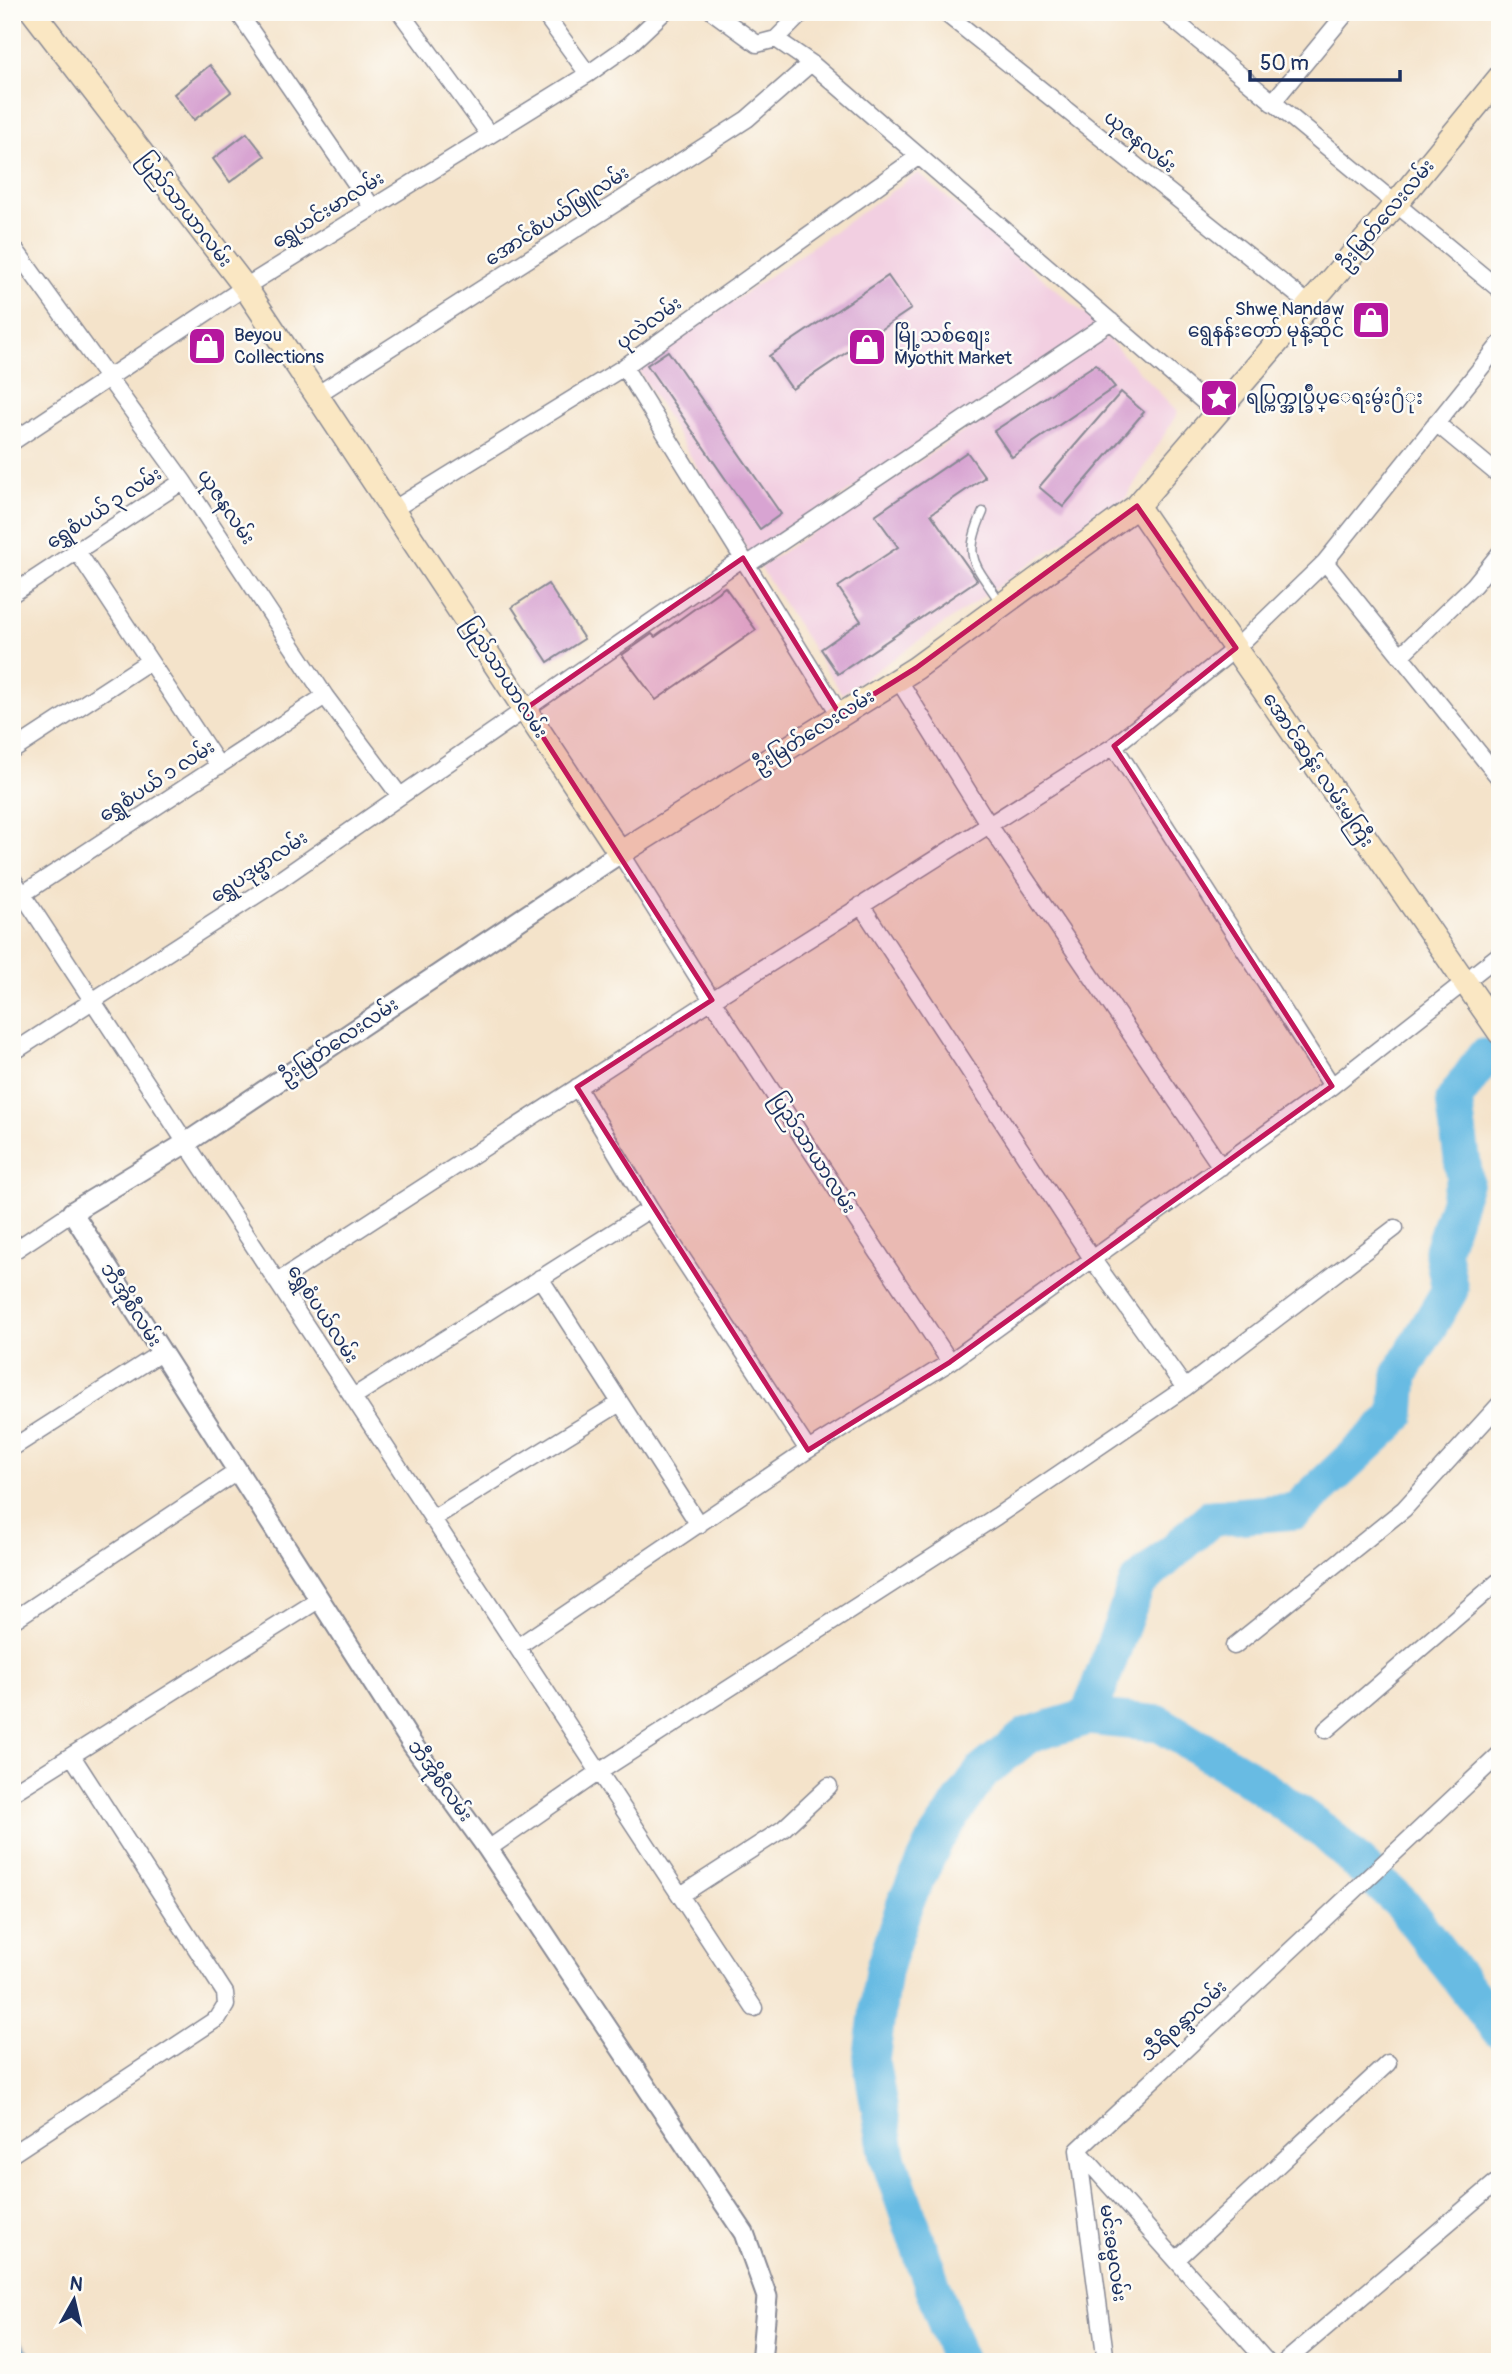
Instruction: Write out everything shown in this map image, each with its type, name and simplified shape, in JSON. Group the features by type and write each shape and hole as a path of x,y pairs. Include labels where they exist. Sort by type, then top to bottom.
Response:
{"main road":[{"name":"ပြည်သာယာလမ်း","path":"33,12 245,287 620,853"},
{"name":"ဦးမြတ်လေးလမ်း","path":"620,853 898,679 1137,506 1395,205 1500,76"},
{"name":"အောင်ဆန်း လမ်းမကြီး","path":"1137,506 1463,984 1500,1033"}],"street":[{"path":"238,12 372,207"},
{"path":"400,12 489,134"},
{"path":"543,12 588,74"},
{"name":"ရွှေယင်းမာလမ်း","path":"12,442 245,287 588,74 629,45 664,12"},
{"path":"713,12 757,44 776,39 803,12"},
{"name":"ယုဇနလမ်း","path":"944,12 1310,305"},
{"path":"1164,12 1500,290"},
{"path":"1272,103 1346,12"},
{"path":"776,39 811,63 1217,412"},
{"name":"အောင်စံပယ်ဖြူလမ်း","path":"318,394 747,120 811,63"},
{"name":"ပုလဲလမ်း","path":"394,509 624,367 919,156"},
{"name":"ယုဇနလမ်း","path":"12,245 183,481 325,696 400,796"},
{"name":"ရွှေပဒုမ္မာလမ်း","path":"12,1053 281,878 745,561 1111,321"},
{"path":"277,1282 712,999 1114,746 1236,648 1325,562 1500,344"},
{"path":"624,367 840,715"},
{"path":"1436,423 1500,477"},
{"name":"ရွှေစံပယ် ၃ လမ်း","path":"12,594 183,481"},
{"path":"77,551 219,766"},
{"path":"1400,656 1474,585 1500,553"},
{"path":"1325,562 1400,656 1496,768"},
{"path":"12,751 148,662"},
{"path":"898,679 989,825 1221,1167"},
{"name":"ရွှေစံပယ် ၁ လမ်း","path":"17,898 325,696"},
{"path":"1114,746 1332,1086"},
{"name":"ပြည်သာယာလမ်း","path":"620,853 712,999 950,1362"},
{"name":"ဦးမြတ်လေးလမ်း","path":"12,1252 186,1143 620,853"},
{"name":"ရွှေစံပယ်လမ်း","path":"12,878 17,898 94,1000 754,2008"},
{"path":"861,905 1093,1260 1185,1388"},
{"path":"517,1647 808,1450 950,1362 1332,1086 1500,954"},
{"path":"577,1087 650,1209 808,1450"},
{"path":"352,1397 650,1209"},
{"name":"ဘီအိုစီလမ်း","path":"72,1212 412,1744 488,1849 744,2233 766,2297 761,2362"},
{"path":"488,1849 599,1773 997,1516 1185,1388 1395,1228"},
{"path":"540,1279 699,1525"},
{"path":"12,1448 162,1352"},
{"path":"432,1519 620,1402"},
{"path":"1234,1646 1404,1509 1500,1405"},
{"path":"12,1621 238,1471"},
{"path":"1326,1730 1500,1580"},
{"path":"12,1793 320,1599"},
{"name":"သီရိစန္ဒာလမ်း","path":"1078,2150 1500,1754"},
{"path":"12,2154 218,2018 226,2005 225,1993 72,1756"},
{"path":"681,1895 783,1829 829,1786"},
{"path":"1176,2260 1388,2063"},
{"path":"1078,2150 1267,2362"},
{"name":"မင်းဓမ္မလမ်း","path":"1078,2150 1107,2362"},
{"path":"1285,2362 1494,2184"}],"lane":[{"path":"983,512 971,538 970,551 1002,605"}],"highlighted area":[{"path":"1137,506 1236,648 1114,746 1332,1086 950,1362 808,1450 577,1087 712,1000 525,709 743,558 840,715 916,668"}],"shaded area":[{"name":"မြို့သစ်စျေး Myothit Market","path":"918,173 1099,326 751,556 637,368"},
{"path":"1106,337 1178,412 1126,498 842,694 760,567"}],"water":[{"path":"12,2331 37,2362 12,2362"}],"building":[{"path":"210,65 231,92 194,120 174,94"},
{"path":"247,133 265,156 230,182 213,159"},
{"path":"888,276 911,309 792,389 769,356"},
{"path":"668,351 781,514 760,529 647,365"},
{"path":"1096,364 1115,387 1012,457 994,431"},
{"path":"1121,392 1144,412 1063,507 1039,487"},
{"path":"967,452 985,477 931,514 977,580 838,674 821,649 861,621 838,587 898,547 875,515"},
{"path":"548,584 584,639 548,662 512,607"},
{"path":"725,587 756,630 656,700 622,655 652,634 655,637"}],"waterway":[{"path":"1088,1717 1137,1584 1211,1518 1296,1511 1397,1416 1400,1375 1450,1290 1442,1250 1465,1180 1454,1100 1484,1057"},
{"path":"959,2362 888,2157 871,2061 883,1971 905,1903 936,1839 982,1772 1028,1735 1088,1717 1160,1724 1243,1774 1326,1833 1402,1904 1500,2031"}],"place":[{"name":"Shwe Nandaw ရွေနန်းတော် မုန့်ဆိုင်","path":"1371,320"},
{"name":"Beyou Collections","path":"207,346"},
{"name":"မြို့သစ်စျေး Myothit Market","path":"867,347"},
{"name":"ရပ္ကြက္အုပ္ခ်ဳပ္ေရးမွဴး႐ံုး","path":"1219,398"}]}
